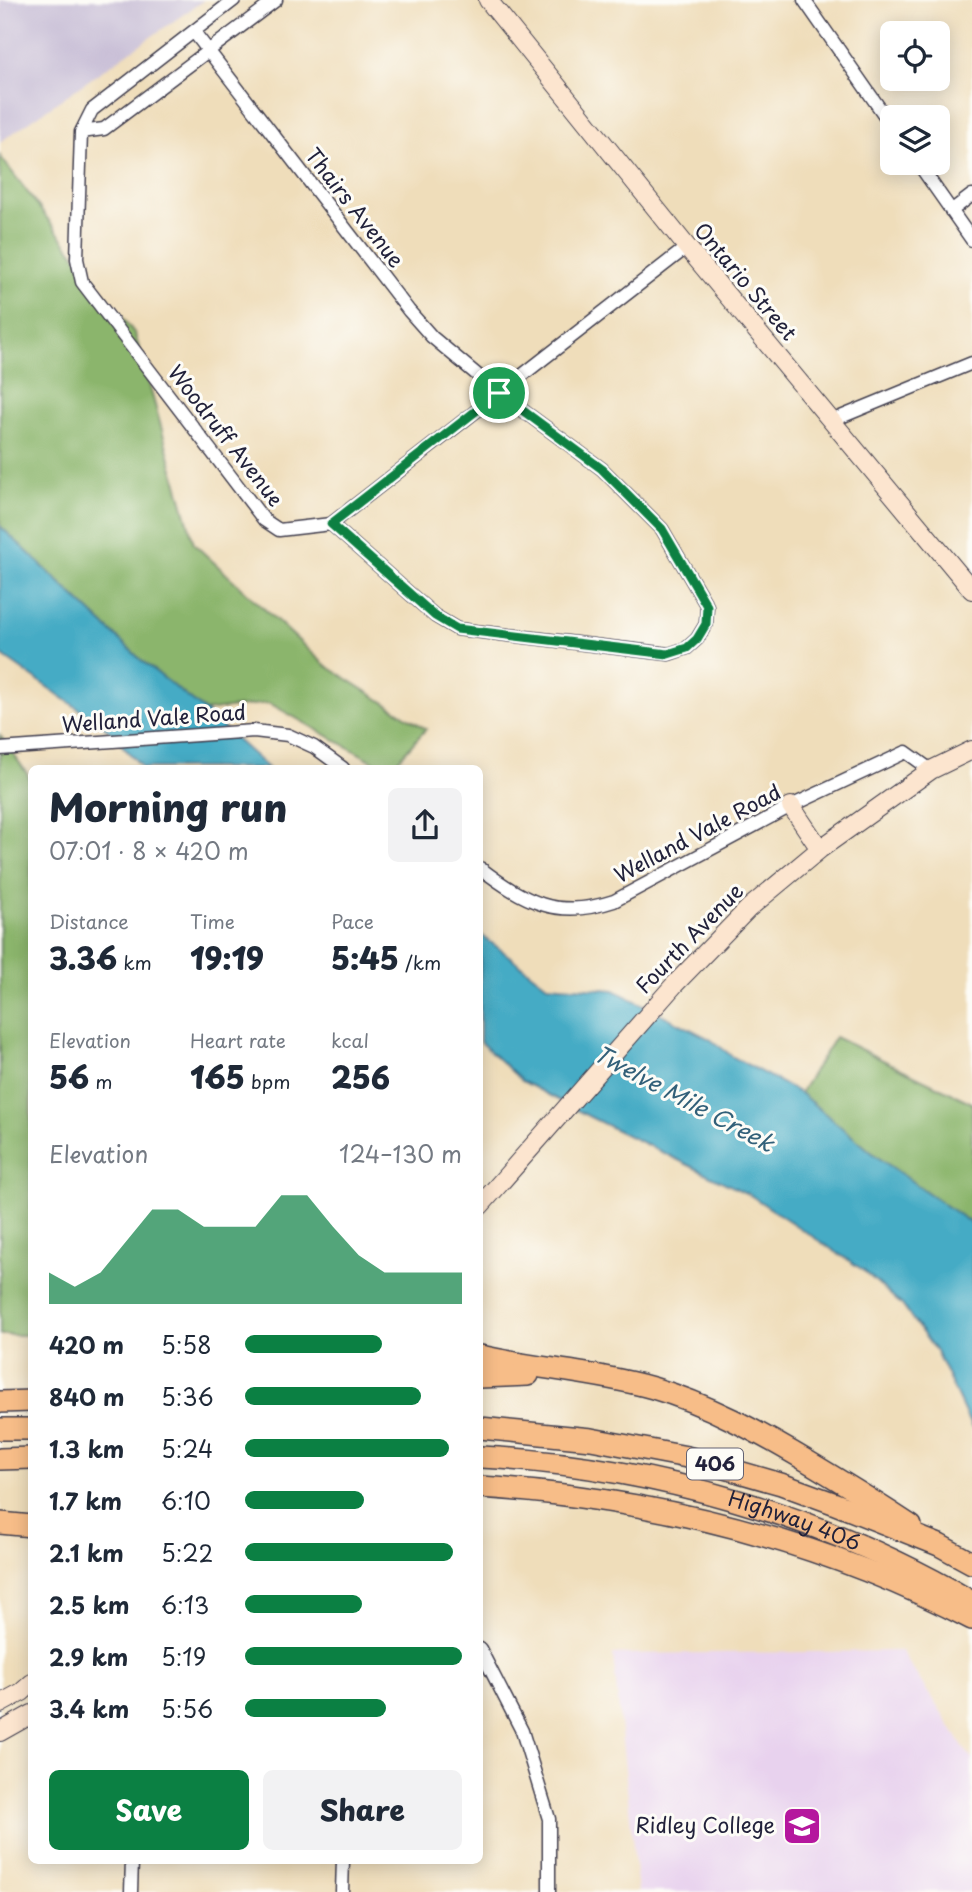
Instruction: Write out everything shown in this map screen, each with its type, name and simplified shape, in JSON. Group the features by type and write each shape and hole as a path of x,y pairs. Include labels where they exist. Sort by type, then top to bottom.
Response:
{"highway":[{"path":"483,1357 655,1389 733,1419 874,1501 939,1545"},
{"path":"483,1377 593,1376"},
{"path":"0,1402 28,1401"},
{"name":"Highway 406","path":"483,1428 591,1439 687,1457 781,1484 939,1545 972,1563"},
{"path":"0,1429 28,1429"},
{"name":"Highway 406","path":"483,1457 609,1471 715,1495 827,1532 972,1602"},
{"path":"0,1458 28,1458"},
{"path":"483,1487 597,1500 720,1522 865,1568 972,1619"},
{"path":"1,1523 28,1520"},
{"path":"1,1523 28,1526"}],"main road":[{"name":"Ontario Street","path":"488,0 687,247 972,590"},
{"name":"Fourth Avenue","path":"483,1202 675,984 749,908 820,849 931,770 972,750"},
{"path":"791,806 820,849"},
{"path":"0,1704 28,1686"},
{"path":"0,1732 28,1716"}],"street":[{"path":"82,132 92,110 234,0"},
{"path":"82,132 104,129 276,0"},
{"path":"804,0 880,110"},
{"name":"Thairs Avenue","path":"194,32 409,311 432,337 499,393 602,469 662,529 707,606 706,624 697,639 687,648 668,654 457,629 435,616 331,524"},
{"name":"Woodruff Avenue","path":"82,132 77,258 82,282 264,520 279,530 331,524"},
{"path":"926,175 972,240"},
{"path":"951,211 972,195"},
{"path":"331,524 687,247"},
{"path":"831,421 972,363"},
{"name":"Welland Vale Road","path":"5,749 254,730 288,735 314,747 339,765"},
{"name":"Welland Vale Road","path":"483,870 503,886 540,905 574,910 593,908 614,901 791,806 906,752 931,770"},
{"path":"483,1655 522,1731 549,1819 549,1892"},
{"path":"131,1892 132,1864"},
{"path":"342,1892 343,1864"}],"shaded area":[{"path":"0,0 204,0 0,142"},
{"name":"Ridley College","path":"901,1651 972,1760 972,1892 638,1892 613,1654"}],"green space":[{"path":"0,156 135,334 194,544 325,665 426,729 394,765 380,765 269,703 205,711 141,660 0,526"},
{"path":"0,735 28,775 28,1335 0,1335"},
{"path":"835,1037 972,1103 972,1224 876,1156 800,1093"}],"water":[{"path":"0,526 141,660 205,711 265,765 140,765 106,728 0,654"},
{"name":"Twelve Mile Creek","path":"483,936 547,985 614,990 710,1039 733,1057 800,1093 876,1156 972,1224 972,1428 937,1353 902,1305 863,1270 750,1195 522,1081 483,1045"}],"place":[{"name":"Ridley College","path":"802,1826"}],"route":[{"path":"499,393 602,469 662,529 707,606 706,624 697,639 687,648 668,654 457,629 435,616 331,524 499,393"}]}
